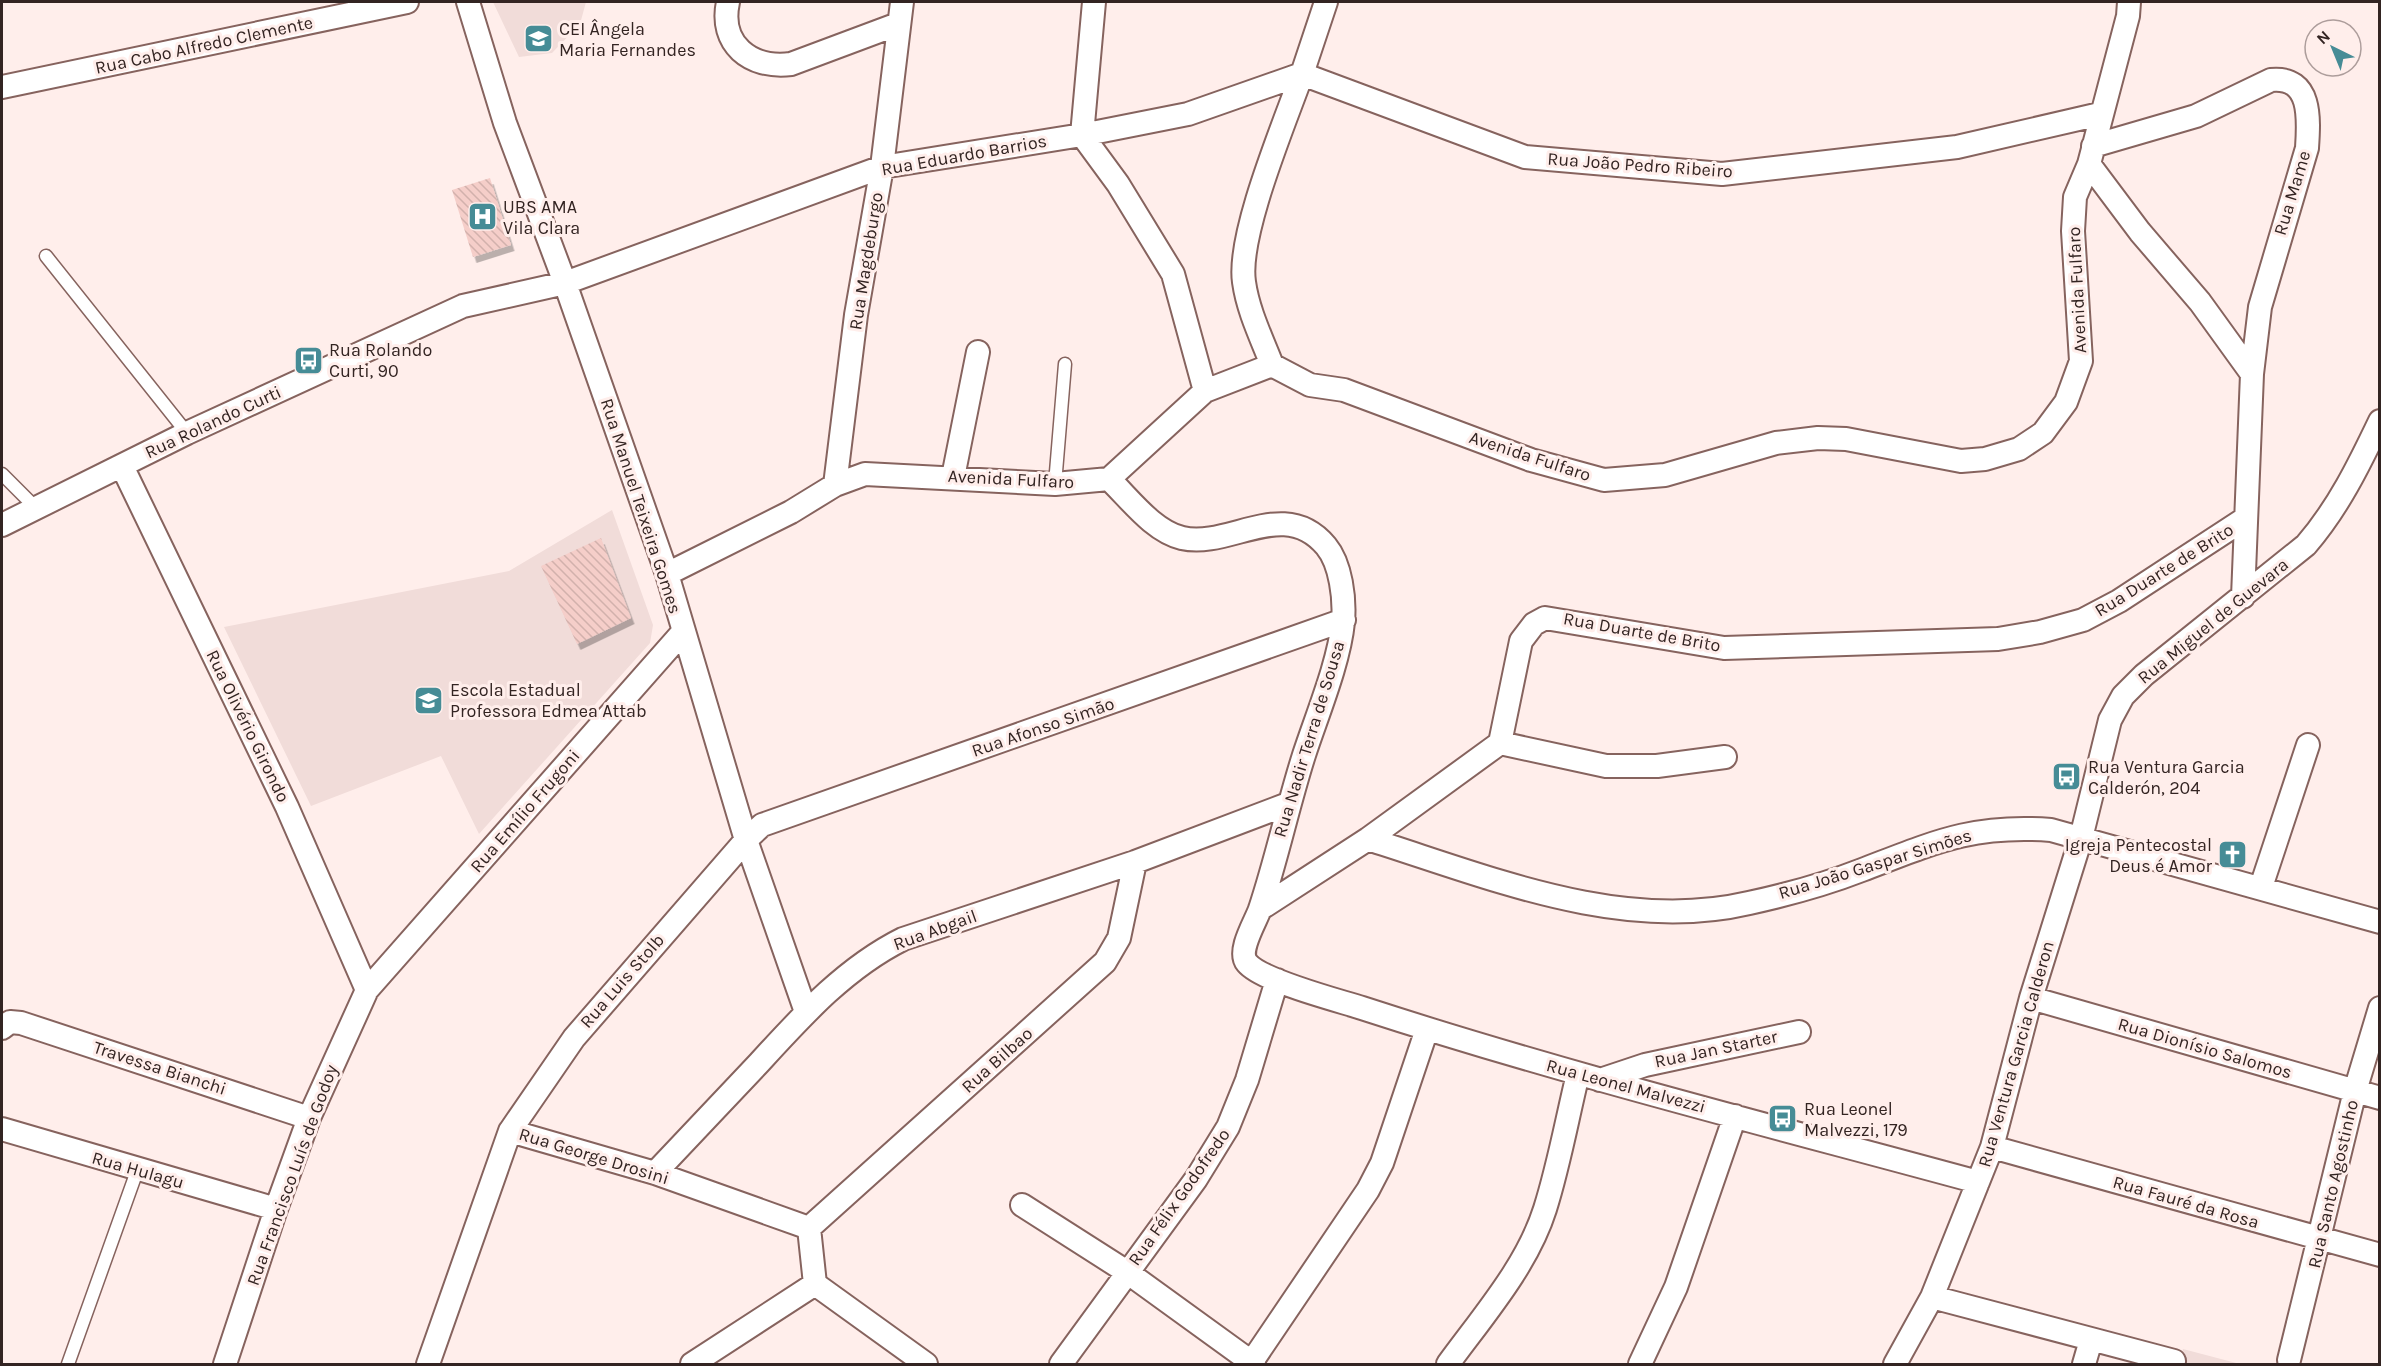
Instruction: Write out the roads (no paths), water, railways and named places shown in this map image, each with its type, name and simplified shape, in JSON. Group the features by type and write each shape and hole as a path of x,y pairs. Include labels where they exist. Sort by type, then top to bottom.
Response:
{"street":[{"name":"Rua Cabo Alfredo Clemente","path":"2,87 407,2"},
{"name":"Rua Manuel Teixeira Gomes","path":"468,2 505,123 565,283 667,574 682,633 746,840 806,1012"},
{"path":"728,2 727,32 736,46 761,63 775,66 791,64 898,24"},
{"name":"Rua Magdeburgo","path":"836,485 856,315 882,167 902,2"},
{"path":"1094,2 1082,135 1118,184 1173,274 1205,391"},
{"path":"1109,479 1205,391 1272,365 1253,316 1244,281 1246,254 1256,209 1326,2"},
{"name":"Avenida Fulfaro","path":"1272,365 1310,385 1344,390 1531,460 1604,480 1665,475 1776,444 1818,438 1845,440 1961,461 1985,459 2019,449 2043,434 2066,402 2081,361 2073,231 2075,197 2091,155 2100,114 2128,16 2129,2"},
{"name":"Rua Eduardo Barrios","path":"565,283 882,167 1082,135 1188,114 1302,74"},
{"name":"Rua João Pedro Ribeiro","path":"1302,74 1525,157 1722,174 1957,147 2100,114"},
{"name":"Rua Mame","path":"2091,155 2196,116 2271,80 2284,79 2294,84 2303,94 2308,123 2307,148 2260,307 2252,374"},
{"path":"2091,155 2140,232 2200,302 2252,374"},
{"name":"Rua Rolando Curti","path":"2,525 186,433 463,306 565,283"},
{"path":"952,477 978,352"},
{"name":"Rua Duarte de Brito","path":"2243,597 2252,374"},
{"name":"Rua Miguel de Guevara","path":"2081,838 2110,720 2123,696 2144,675 2300,551 2326,522 2353,477 2379,421"},
{"name":"Rua Olivério Girondo","path":"122,466 287,807 368,990"},
{"name":"Avenida Fulfaro","path":"667,574 791,512 836,485 865,474 1055,484 1109,479"},
{"name":"Rua Nadir Terra de Sousa","path":"1109,479 1159,527 1182,538 1198,539 1280,524 1296,524 1313,532 1328,548 1338,565 1344,620 1338,648 1288,804 1260,909 1244,956 1247,963 1277,980"},
{"name":"Rua Duarte de Brito","path":"1500,743 1521,641 1534,624 1545,618 1724,648 1998,639 2040,632 2083,620 2119,601 2246,518"},
{"name":"Rua Afonso Simão","path":"746,840 762,825 1344,620"},
{"name":"Rua Emílio Frugoni","path":"368,990 682,633"},
{"path":"1260,909 1368,839 1500,743 1606,766 1657,766 1725,758"},
{"path":"2261,887 2308,745"},
{"name":"Rua Abgail","path":"656,1173 806,1012 855,968 903,939 1135,862 1288,804"},
{"name":"Rua João Gaspar Simões","path":"1368,839 1501,880 1600,906 1657,912 1698,912 1748,903 1860,871 1924,845 1974,832 2013,827 2051,830 2261,887 2379,922"},
{"name":"Rua Ventura Garcia Calderon","path":"1895,1365 1932,1297 1992,1147 2031,998 2081,838"},
{"name":"Rua Luis Stolb","path":"510,1131 574,1038 746,840"},
{"name":"Rua Bilbao","path":"809,1228 1105,963 1119,938 1135,862"},
{"name":"Rua Leonel Malvezzi","path":"1277,980 1427,1029 1589,1077 1978,1182"},
{"name":"Rua Félix Godofredo","path":"1061,1365 1196,1179 1228,1127 1247,1080 1277,980"},
{"name":"Rua Francisco Luís de Godoy","path":"225,1365 276,1209 309,1118 368,990"},
{"name":"Rua Dionísio Salomos","path":"2031,998 2379,1098"},
{"name":"Rua Santo Agostinho","path":"2289,1360 2355,1091 2379,1008"},
{"name":"Travessa Bianchi","path":"6,1025 150,1064 309,1118"},
{"path":"1022,1204 1127,1272 1253,1364 1368,1190 1382,1162 1427,1029"},
{"name":"Rua Jan Starter","path":"1589,1077 1799,1032"},
{"path":"1448,1365 1516,1269 1533,1237 1545,1210 1589,1077"},
{"path":"1640,1365 1676,1287 1735,1116"},
{"name":"Rua Hulagu","path":"2,1129 137,1171 276,1209"},
{"name":"Rua George Drosini","path":"428,1365 510,1131 656,1173 809,1228"},
{"name":"Rua Fauré da Rosa","path":"1992,1147 2379,1255"},
{"path":"809,1228 815,1284 926,1365"},
{"path":"692,1365 815,1284"},
{"path":"1932,1297 2174,1361"},
{"path":"2084,1365 2091,1340"}],"lane":[{"path":"46,256 186,433"},
{"path":"1055,484 1065,364"},
{"path":"2,474 36,508"},
{"path":"68,1365 137,1171"}],"place":[{"name":"CEI Ângela Maria Fernandes","path":"538,39"},
{"name":"UBS AMA Vila Clara","path":"482,217"},
{"name":"Rua Rolando Curti, 90","path":"308,360"},
{"name":"Escola Estadual Professora Edmea Attab","path":"429,700"},
{"name":"Rua Ventura Garcia Calderón, 204","path":"2067,777"},
{"name":"Igreja Pentecostal Deus é Amor","path":"2233,855"},
{"name":"Rua Leonel Malvezzi, 179","path":"1783,1119"}]}
